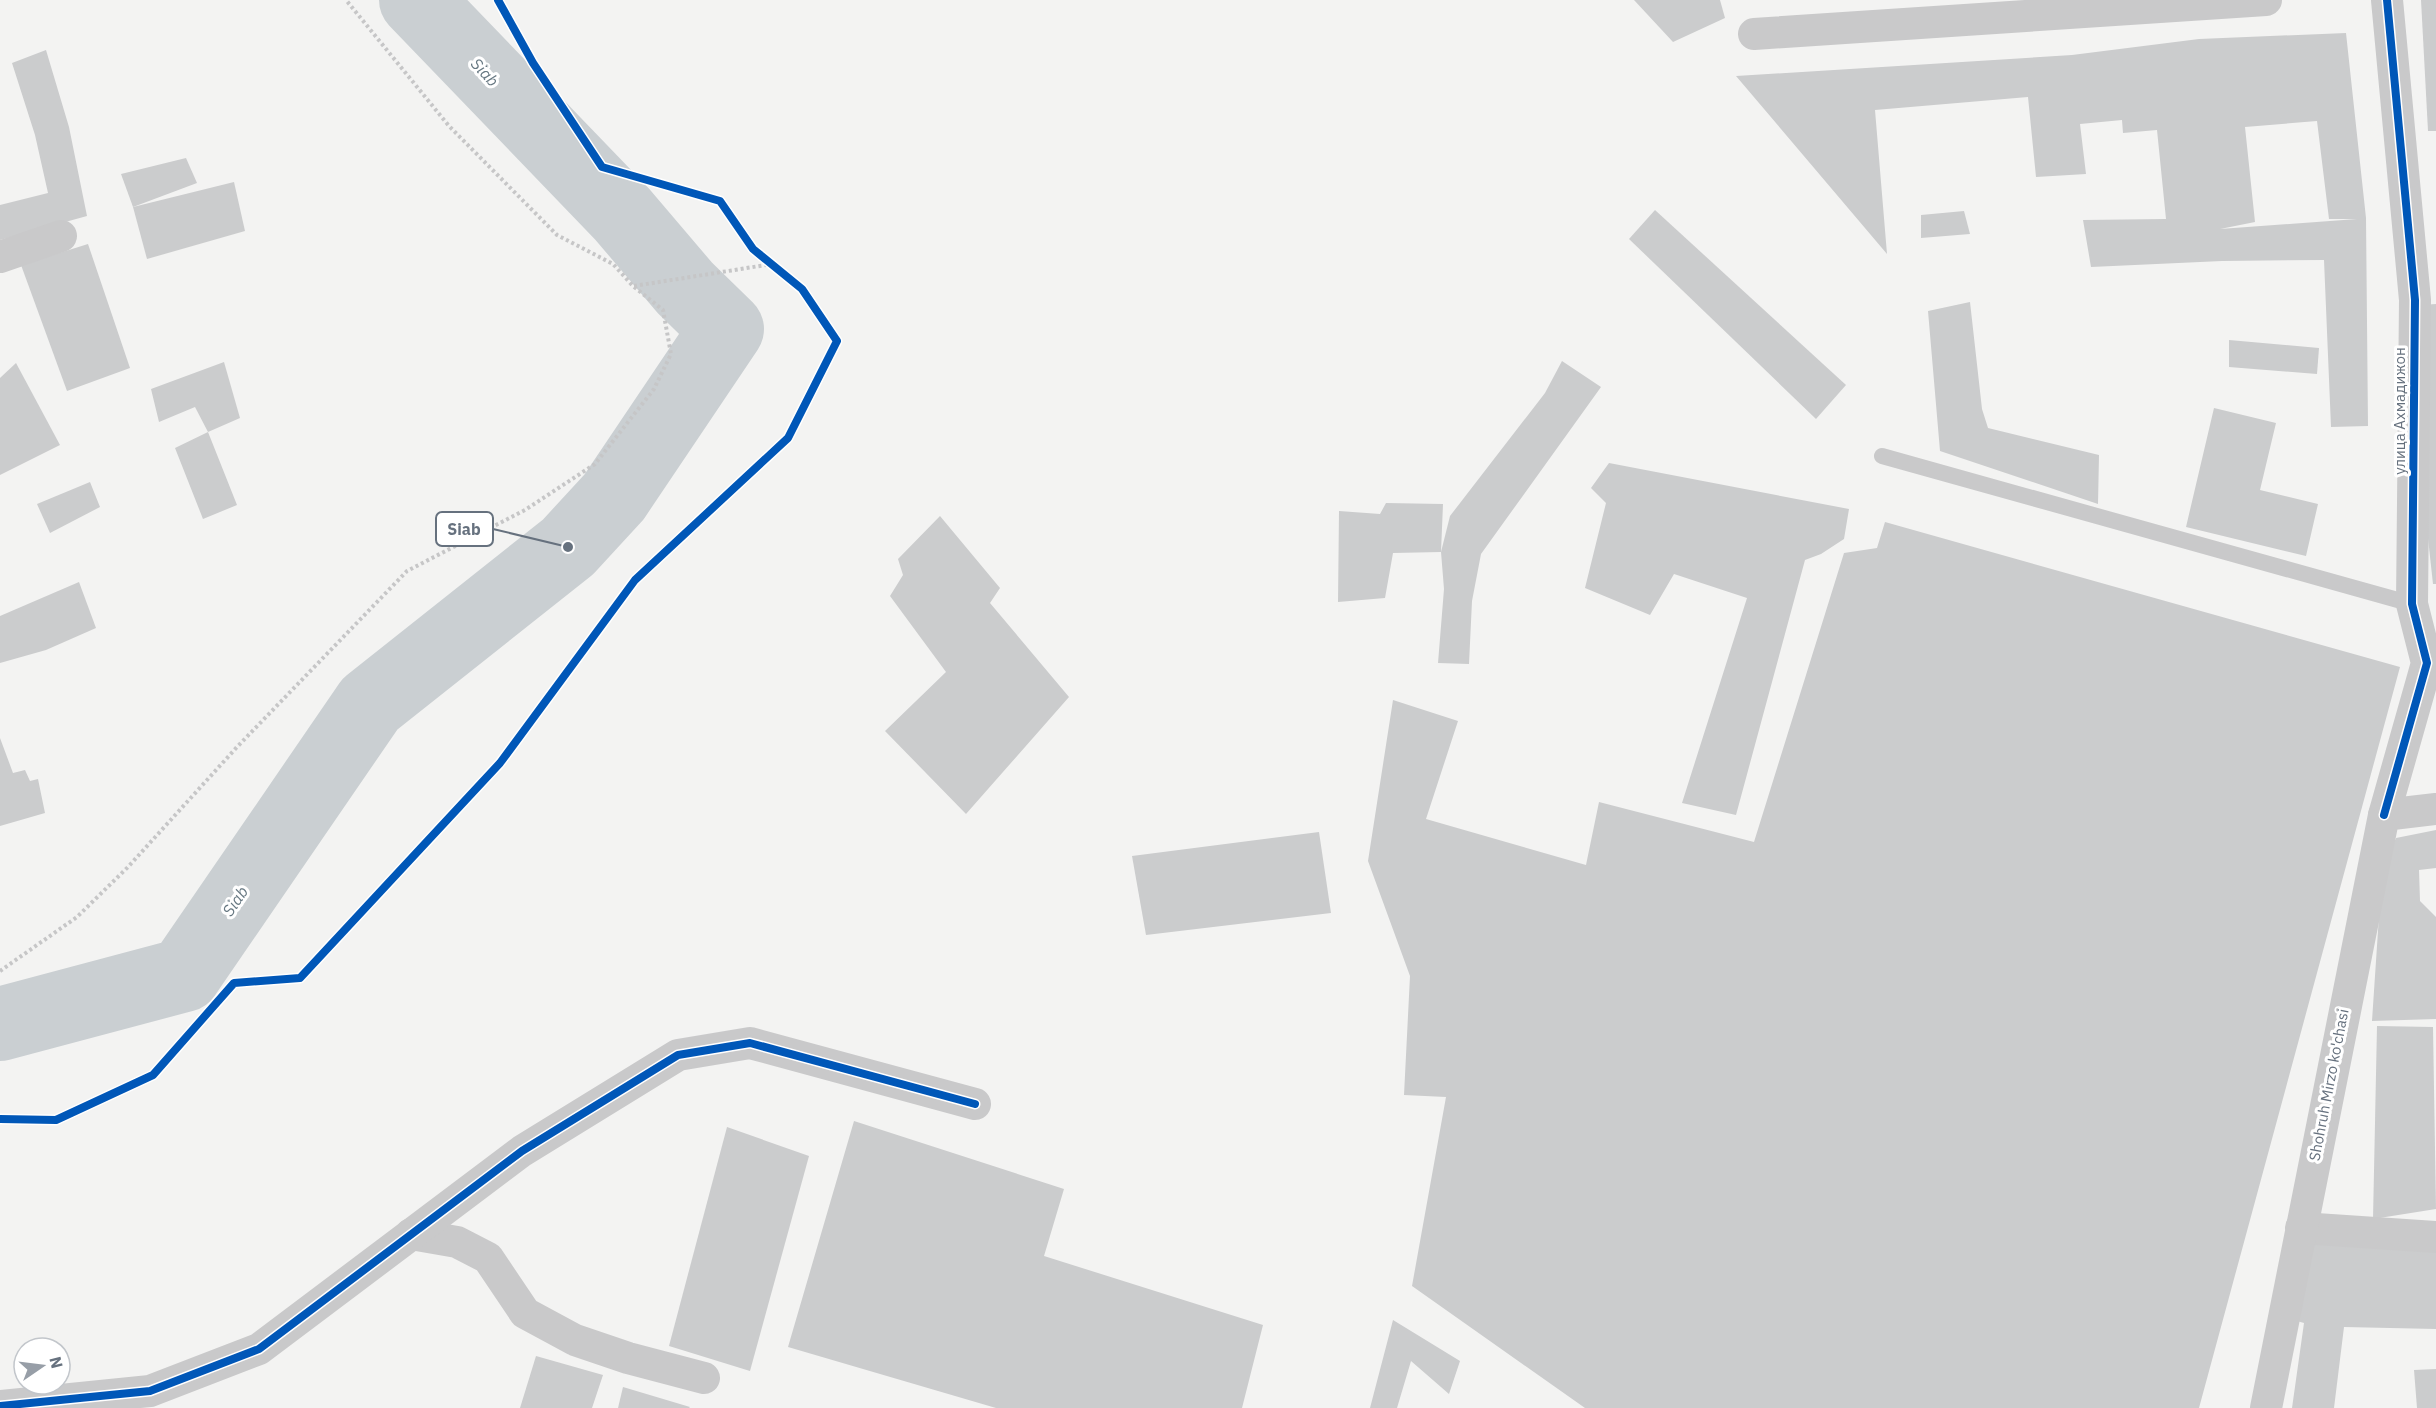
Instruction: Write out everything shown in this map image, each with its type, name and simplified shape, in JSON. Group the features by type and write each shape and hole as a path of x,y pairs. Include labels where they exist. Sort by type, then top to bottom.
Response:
{"street":[{"path":"1754,34 2266,0"},
{"name":"улица Ахмадижон","path":"2384,815 2427,663 2412,604 2426,300 2387,0"},
{"path":"0,257 61,236"},
{"path":"2384,815 2436,809"},
{"name":"Shohruh Mirzo ko'chasi","path":"2266,1408 2384,815"},
{"path":"0,1406 150,1391 259,1349 522,1151 678,1055 750,1043 975,1104"},
{"path":"2301,1228 2436,1237"},
{"path":"411,1234 457,1242 488,1258 525,1313 575,1340 628,1358 704,1378"}],"lane":[{"path":"1882,456 2412,604"}],"path":[{"path":"0,971 77,917 128,867 237,747 406,571 525,510 595,464 654,389 671,354 663,310 633,286 613,264 557,234 449,126 346,0"},
{"path":"0,1119 56,1120 153,1075 234,983 300,978 500,763 635,580 788,438 837,341 802,289 753,249 720,201 602,167 533,63 498,0"},
{"path":"633,286 772,264"}],"building":[{"path":"1634,0 1720,0 1725,18 1673,42"},
{"path":"2421,0 2436,0 2436,131 2428,131"},
{"path":"2346,33 2366,218 2368,426 2331,427 2324,260 2222,261 2091,267 2083,220 2166,219 2157,130 2123,133 2122,120 2080,124 2086,174 2036,177 2028,97 1875,110 1887,254 1736,76 2072,55 2199,39","holes":["2317,121 2329,219 2357,219 2220,229 2255,222 2245,127"]},
{"path":"46,50 69,127 87,216 0,240 0,205 48,193 35,135 12,63"},
{"path":"186,158 197,183 133,207 121,174"},
{"path":"234,182 245,231 147,259 133,207"},
{"path":"1655,210 1846,385 1816,419 1629,239"},
{"path":"1964,211 1970,234 1921,238 1921,215"},
{"path":"88,244 130,368 67,391 21,265"},
{"path":"1970,302 1982,409 1988,428 2099,455 2098,504 1940,451 1928,311"},
{"path":"2436,304 2436,584 2433,584 2425,511 2421,305"},
{"path":"2229,340 2319,348 2317,374 2229,367"},
{"path":"1562,361 1601,387 1481,554 1472,601 1469,664 1438,663 1444,589 1441,552 1450,516 1545,393"},
{"path":"224,362 240,418 208,432 195,407 159,422 151,389"},
{"path":"16,363 60,445 0,475 0,378"},
{"path":"2214,408 2276,423 2260,490 2318,504 2306,556 2186,527"},
{"path":"208,432 237,505 203,519 175,448"},
{"path":"1609,463 1849,509 1844,539 1821,554 1805,560 1736,815 1682,803 1747,598 1674,574 1650,615 1585,588 1606,503 1591,488"},
{"path":"90,482 100,507 50,533 37,504"},
{"path":"1386,503 1443,504 1441,552 1393,553 1385,598 1338,602 1339,511 1380,514"},
{"path":"940,516 1000,588 990,603 1069,697 966,814 885,731 946,672 890,596 903,575 898,559"},
{"path":"1885,522 2400,667 2199,1408 1585,1408 1412,1286 1446,1097 1404,1095 1410,976 1368,861 1393,700 1458,721 1426,819 1586,865 1599,802 1754,842 1844,553 1877,548"},
{"path":"79,582 96,628 46,650 0,663 0,616"},
{"path":"0,738 13,773 25,770 30,781 38,779 45,813 0,826"},
{"path":"2436,830 2436,868 2419,870 2420,901 2436,917 2436,1019 2372,1021 2382,871 2396,838"},
{"path":"1319,832 1331,913 1146,935 1132,856"},
{"path":"2377,1026 2433,1027 2436,1209 2373,1219"},
{"path":"854,1121 1064,1189 1044,1256 1263,1325 1242,1408 996,1408 788,1347"},
{"path":"727,1127 809,1156 750,1371 669,1346"},
{"path":"2307,1243 2436,1248 2436,1329 2344,1327 2334,1408 2292,1408 2304,1323 2297,1321"},
{"path":"1393,1320 1460,1361 1449,1394 1411,1361 1397,1408 1370,1408"},
{"path":"536,1356 603,1375 592,1408 520,1408"},
{"path":"2436,1369 2436,1408 2417,1408 2414,1370"},
{"path":"623,1387 690,1407 618,1408"}],"waterway":[{"name":"Siab","path":"0,1024 184,975 370,704 568,547 614,497 727,329 685,288 622,214 416,0"}],"cycle path":[{"path":"0,1119 56,1120 153,1075 234,983 300,978 500,763 635,580 788,438 837,341 802,289 753,249 720,201 602,167 533,63 498,0"},
{"path":"2384,815 2427,663 2412,604 2415,300 2387,0"},
{"path":"0,1406 150,1391 259,1349 522,1151 678,1055 750,1043 975,1104"}],"place":[{"name":"Siab","path":"568,547"}]}
